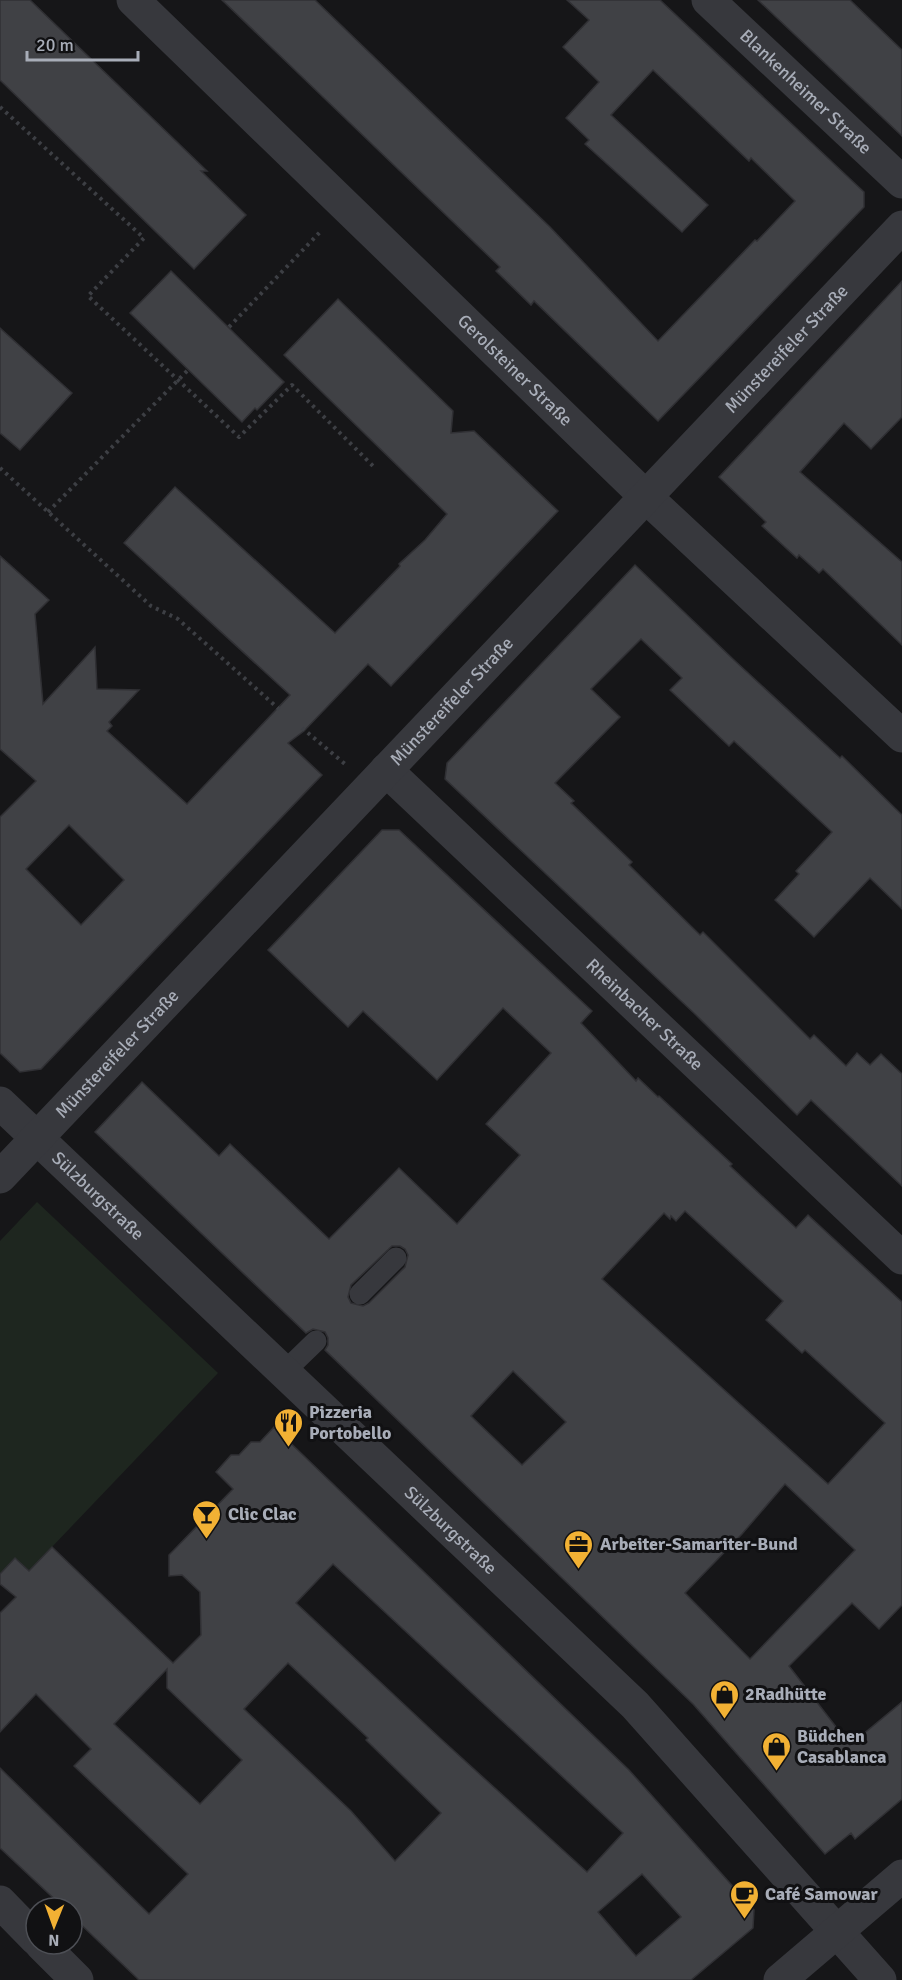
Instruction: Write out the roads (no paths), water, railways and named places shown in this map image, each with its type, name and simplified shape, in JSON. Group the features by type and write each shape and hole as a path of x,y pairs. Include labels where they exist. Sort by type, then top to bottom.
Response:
{"street":[{"name":"Gerolsteiner Straße","path":"133,0 646,497 902,736"},
{"name":"Blankenheimer Straße","path":"708,0 902,182"},
{"name":"Münstereifeler Straße","path":"0,1177 902,227"},
{"name":"Rheinbacher Straße","path":"379,778 902,1258"},
{"name":"Sülzburgstraße","path":"0,1103 635,1705 879,1980"},
{"path":"780,1980 902,1876"},
{"path":"0,1902 24,1927"},
{"path":"53,1956 76,1980"}],"lane":[{"path":"360,1294 396,1258"},
{"path":"284,1371 316,1341"}],"place":[{"name":"Pizzeria Portobello","path":"288,1448"},
{"name":"Clic Clac","path":"207,1540"},
{"name":"Arbeiter-Samariter-Bund","path":"579,1570"},
{"name":"2Radhütte","path":"724,1720"},
{"name":"Büdchen Casablanca","path":"776,1772"},
{"name":"Café Samowar","path":"744,1920"}]}
